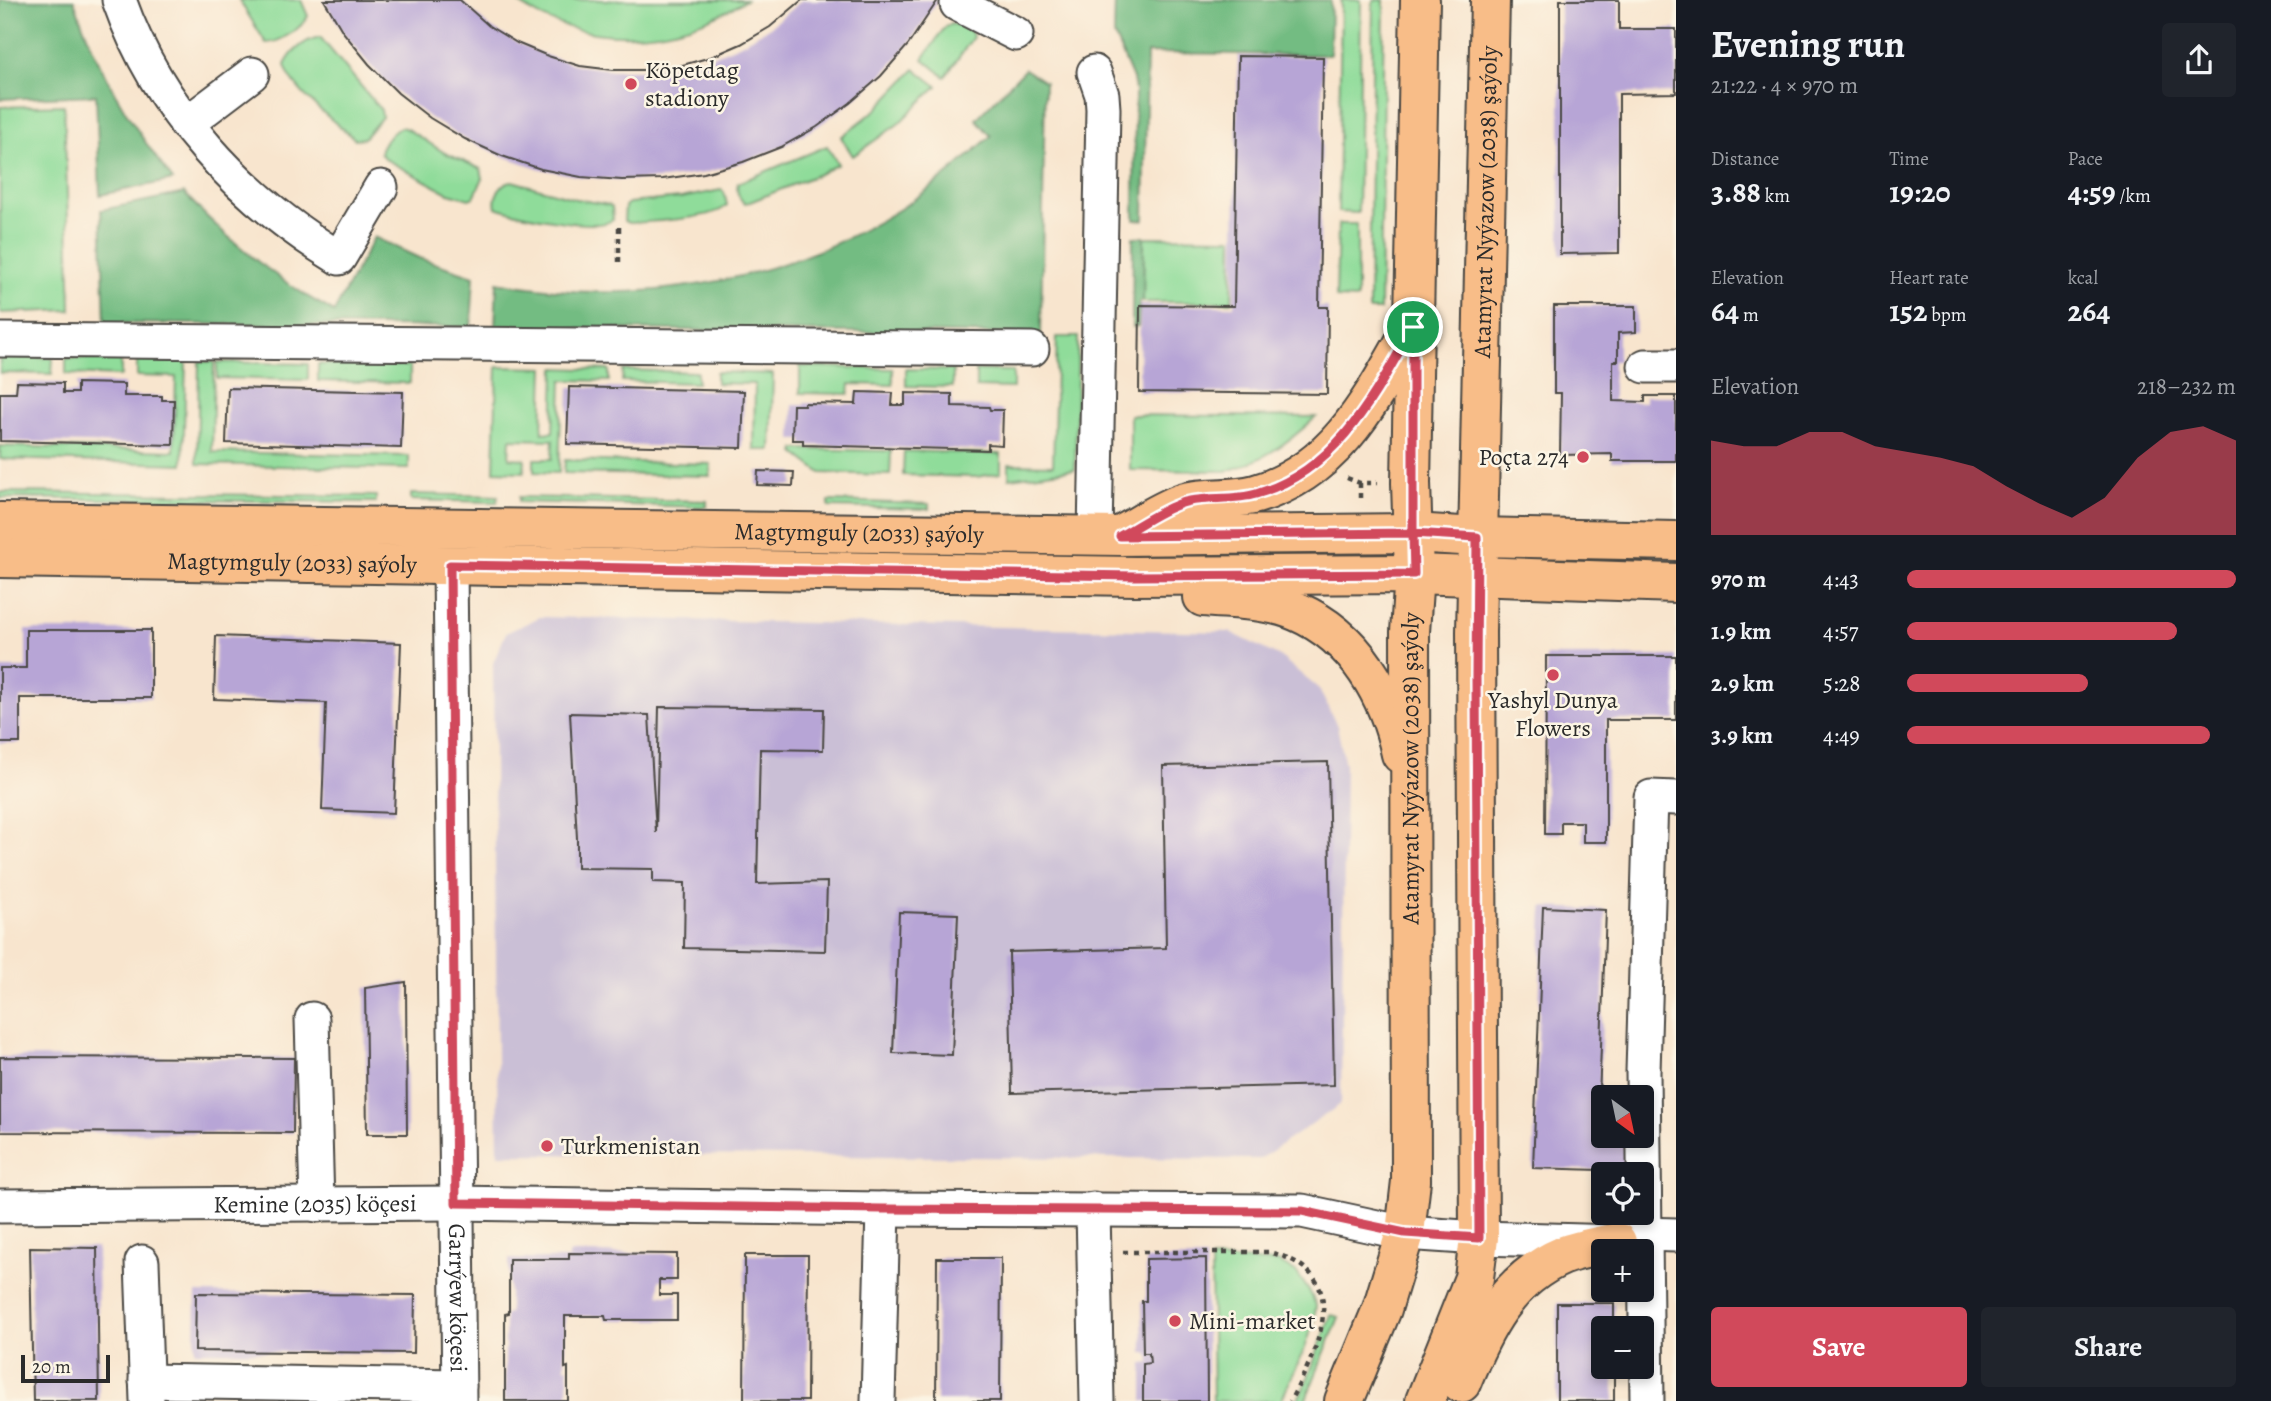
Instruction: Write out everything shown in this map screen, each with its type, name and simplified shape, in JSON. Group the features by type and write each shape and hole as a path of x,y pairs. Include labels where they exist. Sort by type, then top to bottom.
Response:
{"main road":[{"name":"Atamyrat Nyýazow (2038) şaýoly","path":"1344,1401 1382,1309 1405,1233 1411,1181 1410,632 1414,574 1413,327 1420,0"},
{"name":"Atamyrat Nyýazow (2038) şaýoly","path":"1425,1401 1474,1278 1479,1238 1477,537 1490,0"},
{"path":"1108,535 1183,502 1252,495 1284,484 1302,474 1336,446 1360,417 1413,327"},
{"name":"Magtymguly (2033) şaýoly","path":"0,522 1108,535 1413,533 1676,541"},
{"name":"Magtymguly (2033) şaýoly","path":"0,558 1135,576 1414,574 1676,583"},
{"path":"1135,576 1182,594 1261,602 1297,611 1322,625 1364,665 1377,687 1399,742 1412,802"},
{"path":"1453,1401 1475,1349 1496,1310 1526,1277 1564,1255 1646,1237"}],"street":[{"path":"119,0 126,20 162,90 186,124 220,164 300,235 339,258 381,187"},
{"path":"957,4 1016,34"},
{"path":"1094,72 1102,94 1103,109 1108,535"},
{"path":"186,124 252,74"},
{"path":"0,340 1032,349"},
{"name":"Garrýew köçesi","path":"450,565 459,1394"},
{"path":"1647,1401 1643,1072 1651,797 1676,797"},
{"path":"312,1019 317,1205"},
{"name":"Kemine (2035) köçesi","path":"0,1206 456,1203 1302,1211 1405,1233 1479,1238 1646,1237"},
{"path":"878,1401 883,1209"},
{"path":"1093,1209 1097,1401"},
{"path":"142,1262 146,1391 459,1394"}],"path":[{"path":"619,227 619,264"},
{"path":"1360,483 1377,483"},
{"path":"1094,1252 1269,1252 1288,1256 1302,1264 1320,1287 1325,1305 1324,1320 1313,1354 1290,1401"}],"shaded area":[{"path":"540,617 1230,632 1282,658 1319,689 1337,726 1345,765 1341,1104 1260,1159 498,1154 493,663 506,633"}],"green space":[{"path":"0,0 74,0 103,72 143,138 173,180 100,195 96,95 0,99"},
{"path":"239,0 301,0 308,16 290,34 266,43"},
{"path":"514,0 746,0 719,15 690,26 660,33 630,35 599,34 570,27 541,16"},
{"path":"1115,0 1331,0 1330,55 1147,53 1144,220 1134,220 1135,91 1133,79 1114,35"},
{"path":"1341,0 1361,0 1358,213 1338,212"},
{"path":"1373,0 1384,0 1380,310 1369,310"},
{"path":"951,24 968,28 973,37 945,77 923,59 945,27"},
{"path":"320,37 381,110 382,117 364,138 355,139 325,115 289,75 285,65 291,56 303,44"},
{"path":"915,69 937,86 898,124 853,156 841,137 877,109"},
{"path":"1025,69 1045,82 1041,334 495,328 497,282 602,292 654,290 706,283 756,272 806,256 854,235 924,192 991,136 976,119"},
{"path":"64,105 71,310 0,313 0,107"},
{"path":"401,127 445,153 481,169 483,178 474,197 469,199 446,192 385,159 380,153 382,146"},
{"path":"827,146 838,164 750,202 744,203 740,198 738,183"},
{"path":"512,181 576,199 609,205 612,207 613,220 604,223 574,223 496,207 499,190"},
{"path":"721,190 727,205 710,214 666,221 624,221 625,206 629,203 681,198"},
{"path":"184,193 254,258 292,287 334,312 374,237 419,258 474,276 471,327 105,323 101,210"},
{"path":"1338,224 1357,224 1357,299 1336,298"},
{"path":"1133,237 1144,237 1143,302 1139,302 1138,326 1132,327"},
{"path":"1144,237 1233,238 1232,302 1143,302"},
{"path":"1057,337 1078,337 1075,469 1009,478 1009,464 1053,465"},
{"path":"0,356 53,358 52,374 0,373"},
{"path":"66,358 121,359 121,376 66,374"},
{"path":"137,360 186,361 183,464 0,459 0,446 174,451 176,377 137,376"},
{"path":"199,361 214,362 212,452 409,456 409,469 197,464"},
{"path":"217,362 308,364 308,380 217,378"},
{"path":"318,364 410,366 410,383 318,381"},
{"path":"800,366 893,369 893,385 850,384 849,394 800,393"},
{"path":"497,367 544,368 542,433 553,432 555,368 609,370 609,381 562,380 559,473 534,472 534,459 552,459 553,440 510,439 509,458 525,459 524,472 494,471"},
{"path":"906,369 953,370 953,387 906,386"},
{"path":"623,370 697,372 697,383 622,381"},
{"path":"976,370 1013,371 1013,388 976,387"},
{"path":"716,372 773,374 771,450 754,450 755,384 716,383"},
{"path":"1130,415 1316,417 1274,450 1226,471 1130,470"},
{"path":"795,449 891,451 890,475 821,473 795,453"},
{"path":"904,451 1001,454 1001,473 976,477 903,475"},
{"path":"565,460 711,464 710,476 564,473"},
{"path":"0,492 376,496 376,502 0,498"},
{"path":"411,494 498,496 497,502 411,500"},
{"path":"519,497 707,501 707,507 519,502"},
{"path":"829,501 929,504 929,509 829,507"},
{"path":"1211,1259 1279,1262 1297,1273 1311,1294 1316,1305 1314,1322 1281,1401 1213,1401"},
{"path":"1331,1315 1339,1317 1305,1401 1297,1401 1306,1383"}],"building":[{"name":"Köpetdag stadiony","path":"324,0 460,0 489,26 517,43 548,56 580,66 646,70 679,66 711,57 741,44 770,27 802,0 938,0 908,45 881,76 817,127 781,147 704,173 663,179 622,180 581,177 541,169 502,156 465,139 430,118 398,93 369,64 343,32"},
{"path":"1560,0 1619,0 1619,29 1676,29 1676,93 1619,94 1619,253 1560,254"},
{"path":"1238,56 1323,57 1319,307 1328,307 1327,394 1139,392 1140,305 1234,306"},
{"path":"1554,306 1636,306 1636,332 1618,333 1618,361 1613,361 1613,401 1645,402 1645,396 1676,396 1676,461 1612,461 1612,454 1560,455 1561,393 1554,393"},
{"path":"17,382 63,383 63,393 77,393 77,383 124,384 124,396 162,396 162,400 174,400 173,445 0,441 0,393 16,393"},
{"path":"569,387 744,391 742,448 567,444"},
{"path":"228,388 403,392 401,448 226,443"},
{"path":"857,392 893,393 892,405 905,405 905,393 952,394 952,406 1003,410 1002,445 988,444 988,450 803,445 803,440 792,440 793,405 856,404"},
{"path":"758,471 794,472 793,486 757,485"},
{"path":"26,630 151,630 151,698 20,698 20,743 0,743 0,668 26,668"},
{"path":"216,636 401,643 394,813 322,810 326,703 214,699"},
{"path":"1546,656 1676,656 1676,720 1606,720 1606,842 1583,842 1583,822 1561,822 1561,834 1545,834"},
{"path":"659,707 824,709 823,750 760,749 757,884 827,882 825,951 684,948 685,883 653,882 653,869 577,868 570,713 649,715 656,833"},
{"path":"1328,762 1334,1085 1012,1093 1009,952 1166,948 1163,766"},
{"path":"1543,907 1606,910 1600,1085 1591,1085 1591,1148 1634,1148 1634,1162 1591,1162 1591,1170 1533,1168"},
{"path":"899,912 958,914 952,1055 893,1053"},
{"path":"406,982 407,1134 367,1134 365,988"},
{"path":"0,1057 294,1058 293,1133 0,1132"},
{"path":"30,1247 97,1248 99,1401 33,1401"},
{"path":"569,1253 677,1254 677,1280 659,1280 659,1295 677,1295 677,1320 606,1320 605,1316 565,1316 568,1401 505,1401 505,1314 509,1313 509,1259 569,1259"},
{"path":"745,1255 808,1255 807,1401 744,1401"},
{"path":"937,1258 1001,1258 1000,1401 936,1401"},
{"path":"1206,1258 1207,1401 1143,1401 1143,1364 1150,1363 1149,1353 1143,1353 1142,1301 1146,1301 1146,1259"},
{"path":"196,1293 415,1295 414,1353 195,1351"},
{"path":"1557,1303 1614,1303 1614,1316 1591,1316 1591,1379 1614,1379 1614,1401 1557,1401"}],"place":[{"name":"Köpetdag stadiony","path":"631,84"},
{"name":"Poçta 274","path":"1583,457"},
{"name":"Yashyl Dunya Flowers","path":"1553,675"},
{"name":"Turkmenistan","path":"547,1146"},
{"name":"Mini-market","path":"1175,1321"}],"route":[{"path":"1413,327 1369,404 1349,432 1302,474 1284,484 1252,495 1183,502 1120,536 1413,533 1414,574 1135,576 450,565 456,1203 1302,1211 1405,1233 1479,1238 1477,537 1413,533 1413,327"}]}
